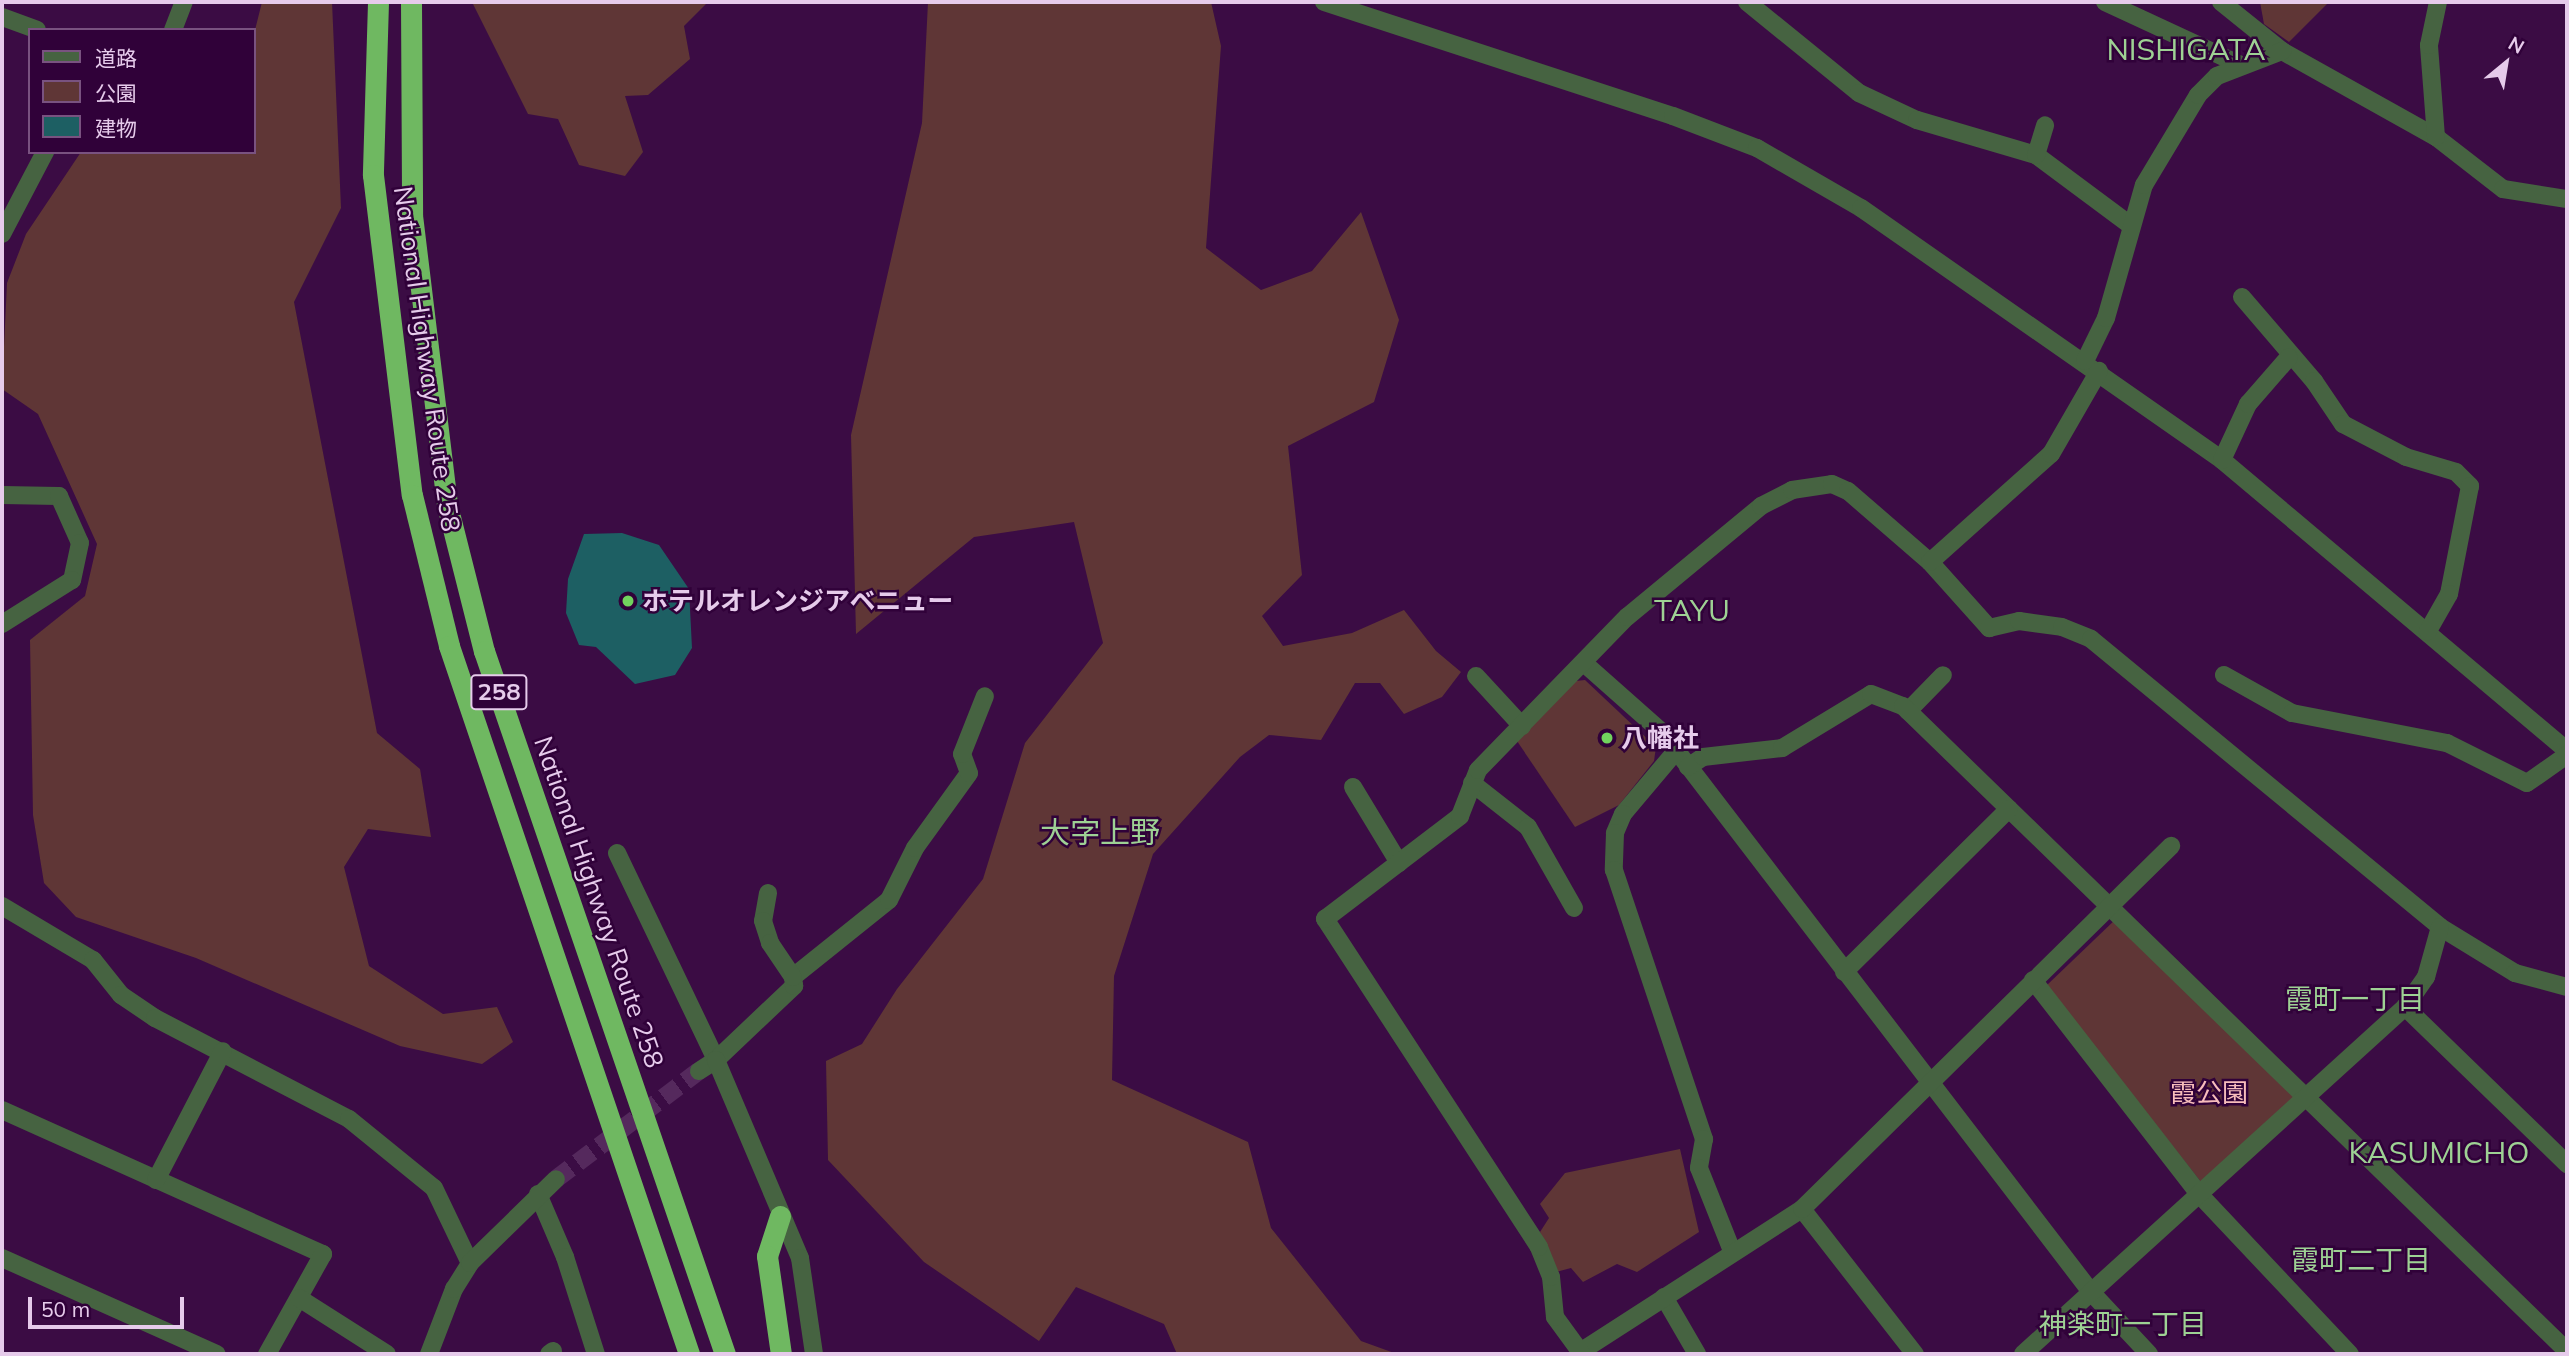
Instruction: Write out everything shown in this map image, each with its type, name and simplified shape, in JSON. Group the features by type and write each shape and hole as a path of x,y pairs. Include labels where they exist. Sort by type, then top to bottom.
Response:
{"highway":[{"name":"National Highway Route 258","path":"378,2 373,175 412,495 449,646 690,1354"},
{"name":"National Highway Route 258","path":"411,2 412,215 447,505 484,651 725,1354"},
{"path":"780,1216 767,1256 781,1354"}],"street":[{"path":"174,28 184,2"},
{"path":"1324,2 1673,116 1756,148 1861,208 2092,366 2222,460 2428,631 2567,753 2527,783 2447,743 2292,713 2224,675"},
{"path":"2105,2 2241,65"},
{"path":"2221,2 2282,51 2435,137 2503,189 2567,199"},
{"path":"2435,137 2429,45 2438,2"},
{"path":"1759,5 1880,105 2036,155 2129,224"},
{"path":"2,17 32,28"},
{"path":"1930,562 2051,454 2092,366 2129,224 2144,185 2198,94 2217,76 2282,51"},
{"path":"2036,155 2045,125"},
{"path":"2,234 44,154"},
{"path":"2242,297 2289,358 2314,381 2343,424 2406,457 2456,472 2470,486 2449,594 2428,631"},
{"path":"2222,460 2248,404 2289,358"},
{"path":"2171,846 1802,1209 1732,1251 1581,1353 1555,1317 1551,1277 1539,1247 1325,919 1460,816 1472,783 1522,726 1585,664 1627,617 1761,506 1792,490 1832,484 1848,491 1930,562 1989,628 2018,621 2062,627 2091,639 2440,928 2515,973 2567,986"},
{"path":"2,495 59,496 80,544 72,580 2,624"},
{"path":"1585,664 1645,714 1676,751 2091,1292 2149,1354"},
{"path":"1908,711 1943,675"},
{"path":"1476,677 1522,726"},
{"path":"1688,767 1703,757 1782,748 1871,694 1908,711 2307,1095 2566,1352"},
{"path":"793,976 889,900 915,848 969,773 962,754 985,696"},
{"path":"1676,751 1623,814 1615,834 1614,870 1704,1139 1699,1168 1732,1251"},
{"path":"1472,783 1528,827 1574,908"},
{"path":"1353,787 1399,863"},
{"path":"1844,972 2009,809"},
{"path":"617,853 716,1059 800,1258 814,1354"},
{"path":"699,1071 716,1059 794,986 793,976 770,943 763,921 768,893"},
{"path":"2,906 93,960 121,995 155,1018 223,1051 349,1119 434,1188 471,1263"},
{"path":"2023,1354 2405,1007 2426,976 2440,928"},
{"path":"2033,980 2199,1194 2350,1354"},
{"path":"2405,1007 2567,1164"},
{"path":"156,1180 223,1051"},
{"path":"2,1110 323,1254 267,1354"},
{"path":"429,1354 454,1289 471,1263 556,1179"},
{"path":"538,1194 565,1256 596,1354"},
{"path":"1802,1209 1915,1354"},
{"path":"2,1258 218,1354"},
{"path":"1664,1297 1697,1354"},
{"path":"299,1298 387,1354"}],"green space":[{"path":"262,2 332,2 341,208 294,302 377,733 420,769 431,837 368,829 344,867 369,966 443,1014 497,1007 513,1042 482,1064 400,1046 196,958 76,917 44,883 33,815 30,640 85,596 97,544 38,414 2,389 7,283 26,234 80,154 256,154 256,28"},
{"path":"472,2 708,2 684,26 690,59 648,95 625,96 643,152 625,176 579,165 558,119 528,114"},
{"path":"928,2 1211,2 1221,46 1206,248 1261,290 1312,271 1361,212 1399,320 1374,402 1288,446 1302,575 1262,616 1283,646 1352,633 1404,610 1436,651 1461,672 1442,697 1404,714 1380,683 1355,683 1321,740 1269,735 1240,757 1153,854 1114,976 1112,1080 1248,1142 1271,1228 1361,1341 1397,1354 1177,1354 1164,1324 1076,1287 1039,1341 924,1262 828,1160 826,1061 862,1044 897,989 983,879 1025,743 1103,643 1074,522 974,537 856,634 851,435 922,123"},
{"path":"2260,2 2329,2 2289,42 2264,24"},
{"path":"1585,680 1656,747 1654,761 1619,805 1575,827 1517,741 1576,681"},
{"name":"霞公園","path":"2118,917 2299,1095 2205,1187 2046,986"},
{"path":"1680,1149 1699,1232 1637,1272 1617,1264 1583,1282 1571,1268 1556,1272 1540,1232 1549,1218 1540,1204 1565,1173"}],"building":[{"name":"ホテルオレンジアベニュー","path":"622,533 659,545 689,589 692,648 675,675 635,684 596,647 579,645 566,613 568,579 584,534"}],"tunnel":[{"path":"556,1179 699,1071"}],"place":[{"name":"ホテルオレンジアベニュー","path":"628,601"},
{"name":"八幡社","path":"1607,738"}],"district":[{"name":"NISHIGATA","path":"2186,49"},
{"name":"TAYU","path":"1692,610"},
{"name":"大字上野","path":"1100,832"},
{"name":"霞町一丁目","path":"2355,999"},
{"name":"KASUMICHO","path":"2439,1152"},
{"name":"霞町二丁目","path":"2361,1260"},
{"name":"神楽町一丁目","path":"2123,1324"}]}
